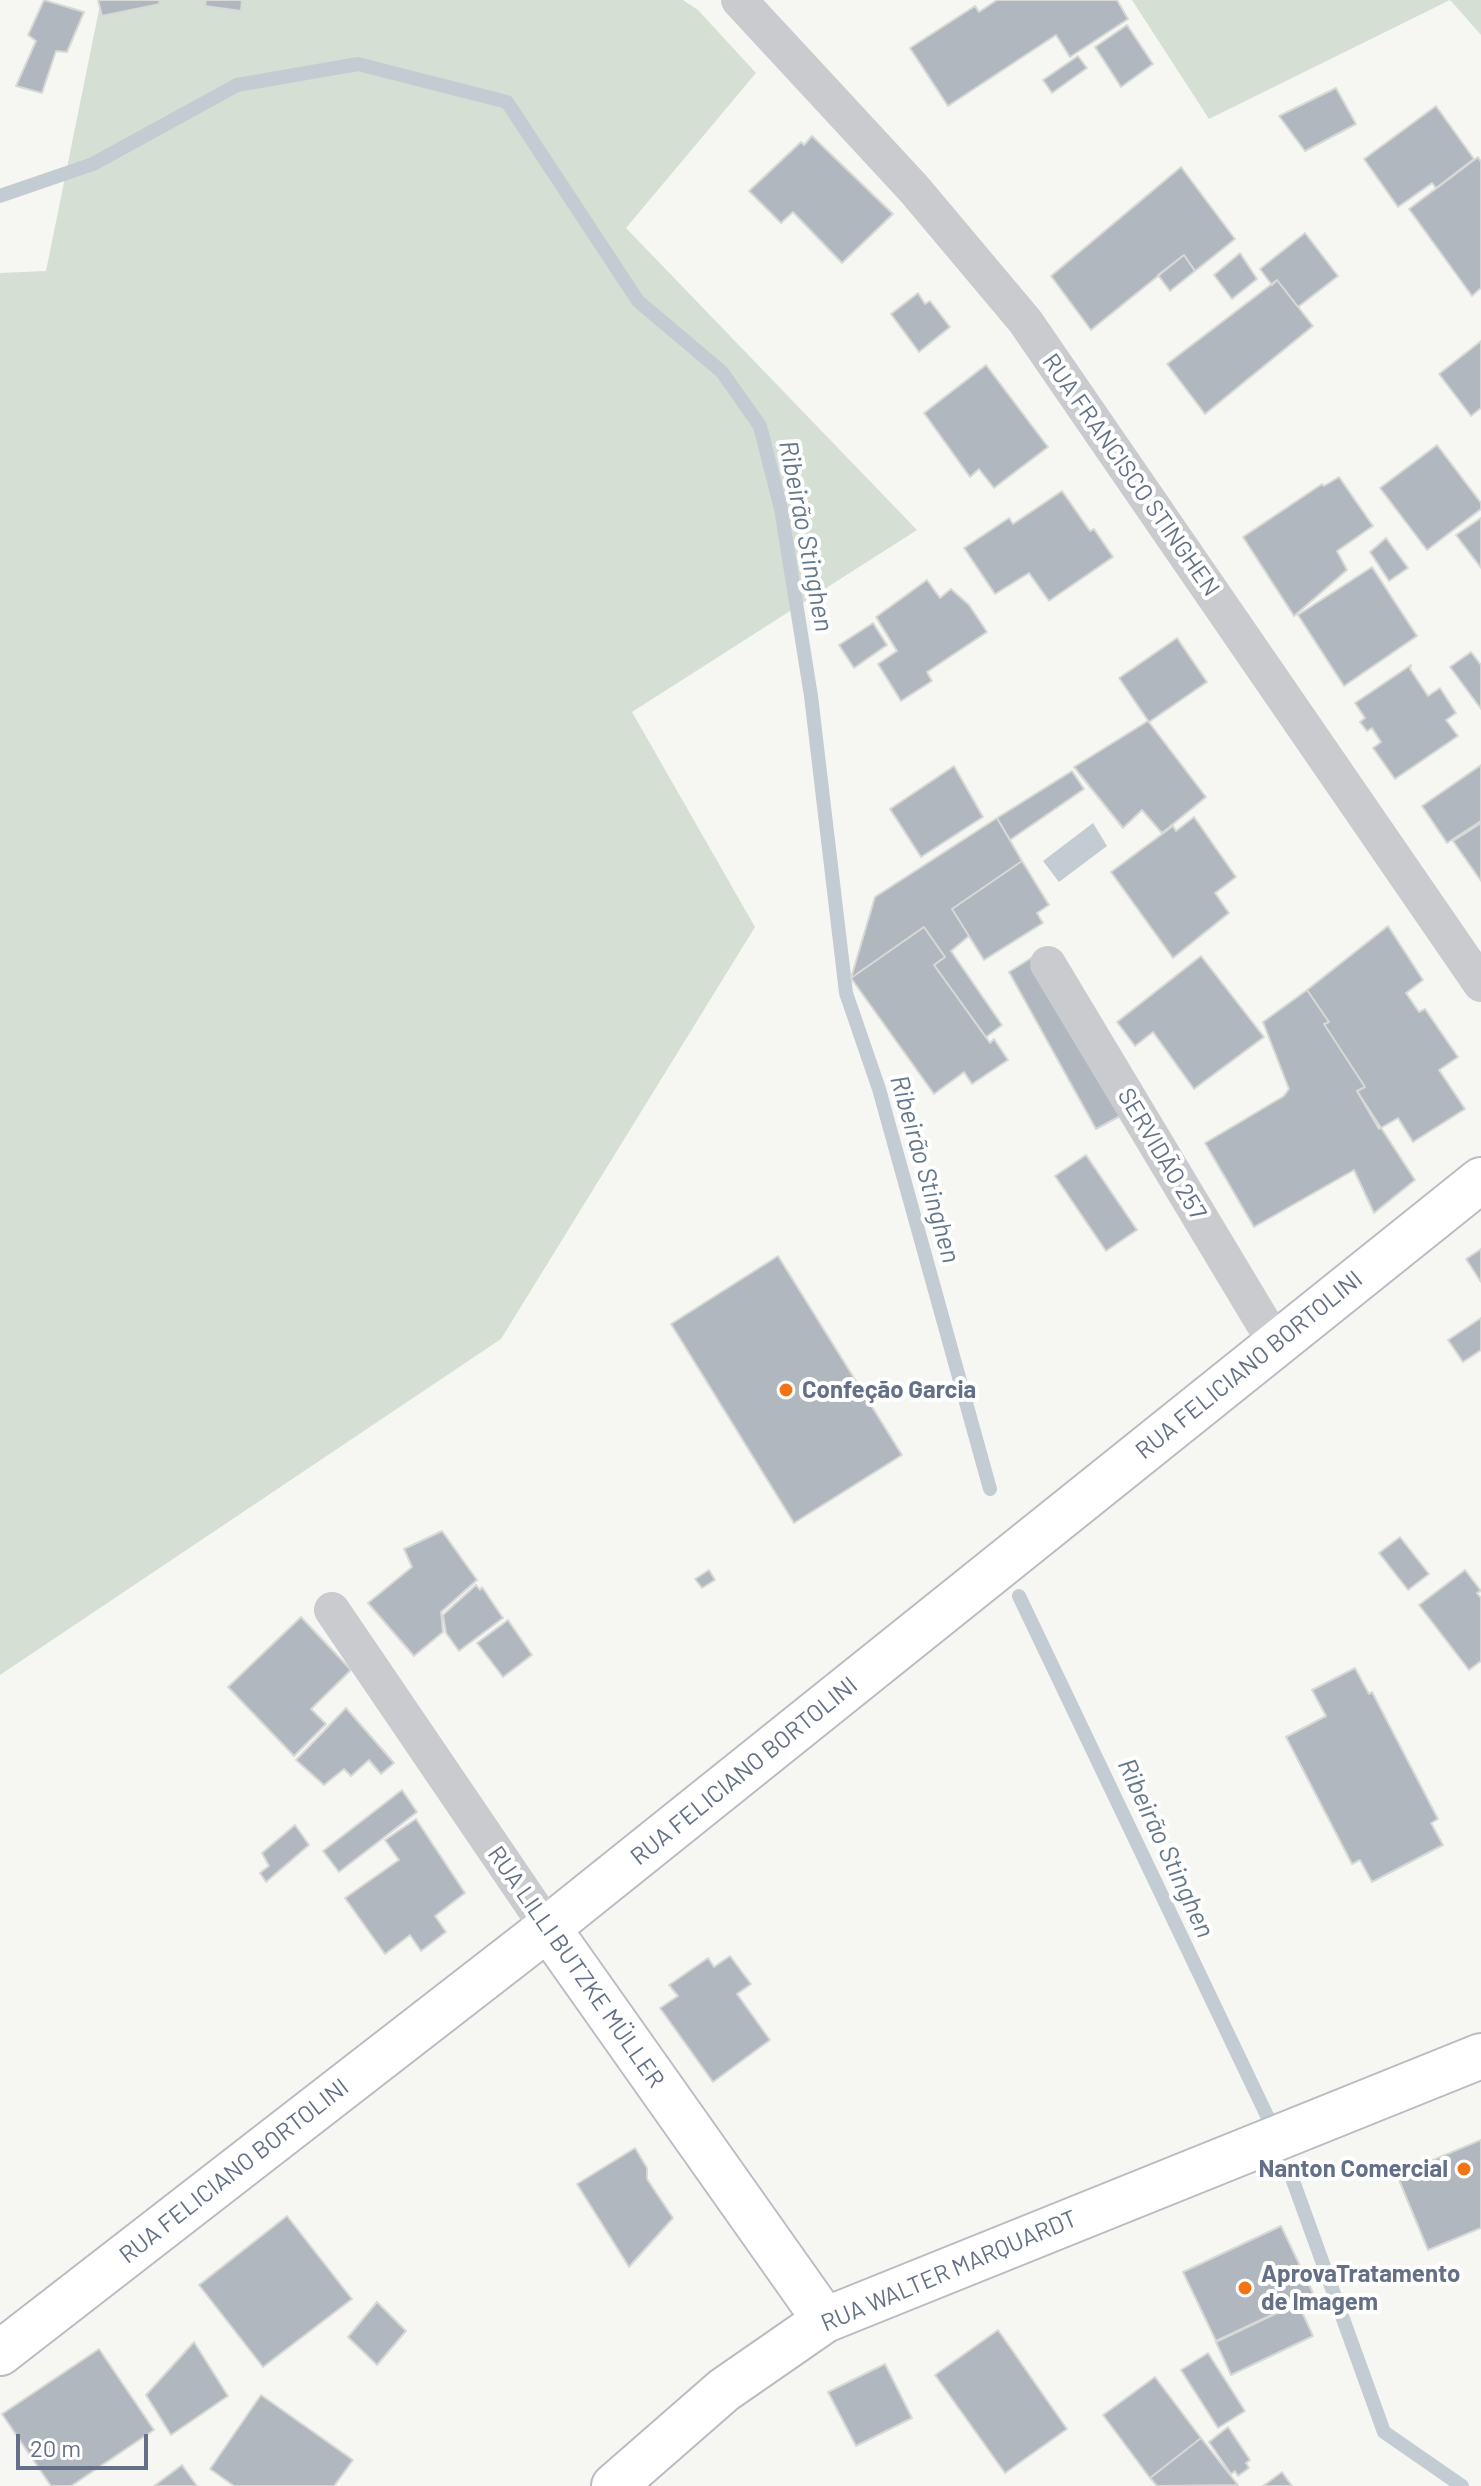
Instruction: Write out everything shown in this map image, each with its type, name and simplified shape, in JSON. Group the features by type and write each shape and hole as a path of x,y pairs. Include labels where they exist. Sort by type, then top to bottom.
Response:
{"main road":[{"name":"RUA FELICIANO BORTOLINI","path":"0,2353 548,1928 1481,1180"},
{"name":"RUA LILLI BUTZKE MÜLLER","path":"548,1928 825,2320"},
{"name":"RUA WALTER MARQUARDT","path":"614,2486 724,2390 825,2320 1481,2056"}],"street":[{"name":"RUA FRANCISCO STINGHEN","path":"739,0 914,189 1025,321 1481,984"},
{"name":"SERVIDÃO 257","path":"1048,964 1276,1344"},
{"name":"RUA LILLI BUTZKE MÜLLER","path":"332,1610 548,1928"}],"shaded area":[{"path":"101,0 683,0 698,10 756,73 626,228 917,530 632,712 755,927 501,1339 0,1675 0,273 46,271"},
{"path":"1132,0 1450,0 1209,119"},
{"path":"1450,0 1481,0 1481,35"},
{"path":"1093,823 1107,846 1059,882 1043,861"}],"building":[{"path":"44,0 84,12 67,52 56,51 42,93 16,86 36,41 28,35"},
{"path":"98,0 159,0 160,4 102,16"},
{"path":"206,0 242,0 241,11 205,6"},
{"path":"997,0 1117,0 1128,19 1070,57 1056,35 948,106 910,48 975,6 979,12"},
{"path":"1127,25 1153,64 1121,87 1095,47"},
{"path":"1078,56 1087,68 1052,93 1043,80"},
{"path":"1336,88 1356,124 1305,151 1279,116"},
{"path":"1436,106 1474,159 1436,188 1432,183 1398,207 1364,159"},
{"path":"812,136 893,214 842,263 793,212 781,223 749,191 801,142 804,145"},
{"path":"1478,157 1481,162 1481,288 1472,296 1409,209"},
{"path":"1181,167 1235,239 1195,271 1184,255 1091,330 1051,276"},
{"path":"1305,233 1338,276 1298,307 1277,280 1272,285 1260,269"},
{"path":"1240,253 1257,279 1232,299 1214,275"},
{"path":"1184,255 1195,271 1170,291 1158,275"},
{"path":"1277,280 1313,326 1205,414 1167,364"},
{"path":"918,293 925,304 930,301 950,327 919,352 891,314"},
{"path":"1481,341 1481,408 1471,416 1439,374"},
{"path":"986,365 1048,447 994,488 979,469 970,477 924,413"},
{"path":"1437,445 1481,503 1481,509 1427,550 1380,488"},
{"path":"1339,477 1373,526 1337,551 1347,570 1294,616 1243,537 1322,484 1324,486"},
{"path":"1062,491 1113,557 1049,601 1029,573 995,594 964,548 1009,518 1013,524"},
{"path":"1481,518 1481,568 1456,535"},
{"path":"1386,538 1408,568 1389,581 1370,552"},
{"path":"1372,567 1417,636 1344,686 1298,615"},
{"path":"927,580 940,598 951,589 969,605 987,632 927,672 932,681 901,701 878,664 897,651 876,617"},
{"path":"873,623 887,645 854,668 839,645"},
{"path":"1177,638 1207,682 1149,722 1119,678"},
{"path":"1471,652 1481,665 1481,709 1450,667"},
{"path":"1411,665 1410,669 1428,696 1440,688 1456,713 1446,720 1458,736 1395,779 1373,748 1381,742 1372,728 1367,731 1360,722 1365,718 1355,703"},
{"path":"1148,721 1206,797 1162,833 1142,810 1123,828 1074,767"},
{"path":"1481,765 1481,821 1447,843 1422,806"},
{"path":"954,766 983,817 921,857 890,809"},
{"path":"1072,771 1084,789 1010,840 997,818"},
{"path":"1194,817 1236,877 1215,893 1229,913 1173,958 1111,872 1173,826 1176,831"},
{"path":"997,818 1022,861 952,909 969,936 951,951 1002,1025 986,1037 934,965 945,957 924,927 851,978 875,897"},
{"path":"1481,823 1481,881 1453,841"},
{"path":"1022,861 1049,905 1037,913 1043,923 984,960 952,909"},
{"path":"1388,926 1423,980 1406,993 1419,1012 1425,1009 1458,1057 1439,1070 1465,1109 1413,1142 1398,1118 1379,1129 1357,1091 1365,1087 1324,1024 1329,1022 1307,990"},
{"path":"924,927 945,957 934,965 990,1043 994,1039 1008,1060 972,1084 964,1072 934,1094 851,978"},
{"path":"1036,955 1124,1114 1096,1129 1009,972"},
{"path":"1201,956 1264,1037 1194,1089 1153,1032 1135,1046 1117,1022"},
{"path":"1307,990 1329,1022 1324,1024 1365,1087 1357,1091 1415,1180 1374,1213 1354,1170 1254,1227 1205,1143 1284,1096 1289,1089 1263,1022"},
{"path":"1086,1155 1137,1230 1106,1251 1055,1176"},
{"path":"1481,1249 1481,1282 1466,1259"},
{"name":"Confeção Garcia","path":"778,1256 902,1455 794,1523 671,1324"},
{"path":"1481,1318 1481,1350 1463,1362 1448,1340"},
{"path":"442,1531 477,1580 441,1612 443,1632 414,1656 368,1603 412,1567 404,1549"},
{"path":"1400,1537 1429,1574 1408,1590 1379,1553"},
{"path":"709,1570 715,1580 702,1588 695,1579"},
{"path":"1465,1570 1481,1591 1477,1593 1481,1598 1481,1661 1469,1670 1419,1605"},
{"path":"476,1585 480,1590 482,1587 503,1618 459,1651 446,1633 443,1615"},
{"path":"301,1617 351,1670 311,1709 326,1724 294,1756 228,1687"},
{"path":"508,1620 532,1655 503,1677 477,1643"},
{"path":"1355,1668 1369,1694 1372,1692 1438,1819 1431,1823 1443,1845 1372,1882 1360,1860 1352,1864 1286,1737 1326,1716 1312,1690"},
{"path":"346,1708 394,1763 381,1774 369,1760 351,1776 344,1769 324,1785 296,1760"},
{"path":"402,1790 417,1812 339,1872 323,1851"},
{"path":"416,1819 465,1893 435,1916 446,1932 421,1951 410,1935 385,1954 345,1898 399,1860 385,1840"},
{"path":"295,1825 309,1845 266,1882 260,1873 269,1866 262,1853"},
{"path":"730,1956 751,1984 737,1994 770,2040 713,2082 660,2008 678,1996 669,1985 708,1958 714,1967"},
{"path":"1481,2140 1481,2228 1428,2250 1397,2175"},
{"path":"635,2148 647,2168 647,2179 673,2218 629,2267 577,2184"},
{"path":"287,2216 352,2299 263,2367 199,2285"},
{"path":"1281,2226 1314,2295 1216,2341 1183,2272"},
{"path":"377,2302 406,2331 377,2365 348,2337"},
{"path":"1298,2303 1313,2336 1231,2375 1216,2342"},
{"path":"998,2330 1067,2429 1005,2473 935,2375"},
{"path":"194,2342 228,2396 171,2435 146,2395"},
{"path":"99,2349 154,2430 71,2486 51,2486 2,2414"},
{"path":"1208,2353 1245,2411 1218,2428 1181,2370"},
{"path":"885,2364 912,2418 856,2446 828,2392"},
{"path":"1155,2377 1201,2438 1150,2478 1103,2415"},
{"path":"261,2395 353,2460 334,2486 234,2486 210,2469"},
{"path":"1228,2427 1250,2460 1246,2463 1249,2468 1238,2476 1235,2471 1231,2474 1209,2442"},
{"path":"1201,2438 1238,2485 1157,2486 1150,2478"},
{"path":"182,2465 197,2486 154,2486"},
{"path":"1282,2472 1292,2486 1263,2486"}],"waterway":[{"name":"Ribeirão Stinghen","path":"0,196 93,164 237,85 358,64 507,102 638,301 722,372 760,426 781,509 811,696 846,993 879,1089 990,1489"},
{"name":"Ribeirão Stinghen","path":"1019,1596 1270,2122"},
{"name":"Ribeirão Stinghen","path":"1292,2178 1384,2432 1462,2486"}],"place":[{"name":"Confeção Garcia","path":"786,1390"},
{"name":"Nanton Comercial","path":"1464,2169"},
{"name":"AprovaTratamento de Imagem","path":"1245,2288"}]}
